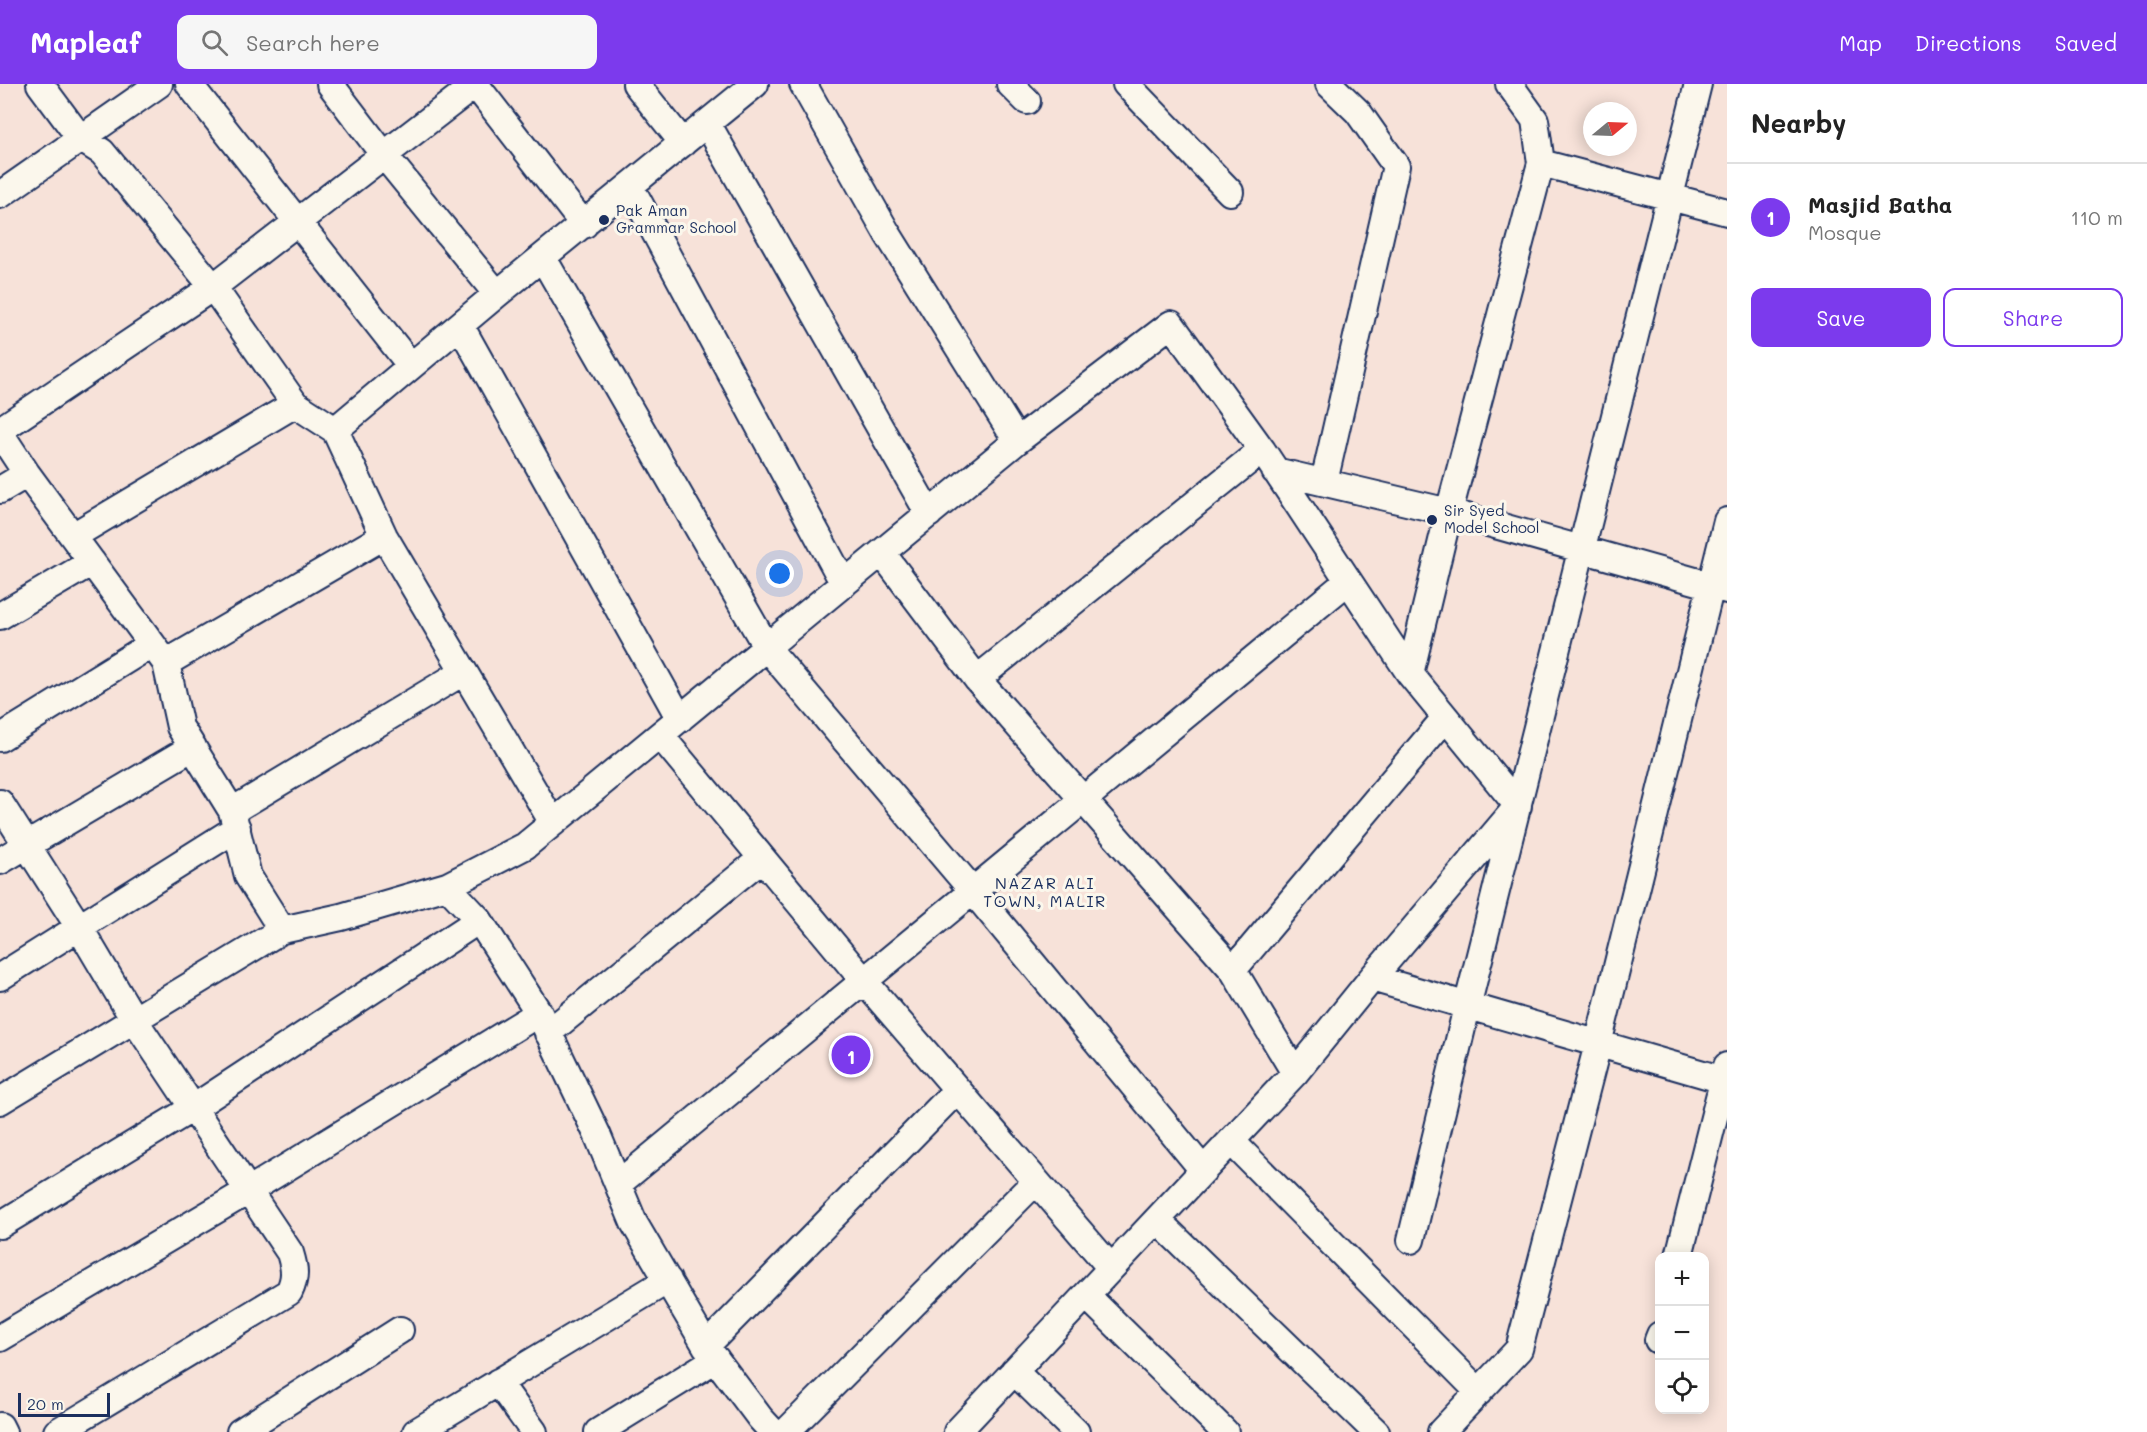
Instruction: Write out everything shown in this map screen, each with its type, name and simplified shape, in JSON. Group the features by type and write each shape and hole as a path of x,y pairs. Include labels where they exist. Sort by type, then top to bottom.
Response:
{"street":[{"path":"40,84 80,138 102,152 213,287 295,404 335,430 384,537 553,823"},
{"path":"0,195 159,84"},
{"path":"189,84 411,366"},
{"path":"330,84 384,155 497,294"},
{"path":"282,930 248,876 235,819 180,727 159,653 27,474 0,432 213,287 475,84 584,225"},
{"path":"636,84 683,144"},
{"path":"335,430 497,294 755,84"},
{"path":"805,84 887,232 1017,441"},
{"path":"1126,84 1230,192"},
{"path":"1324,482 1396,166 1358,112 1329,84"},
{"path":"1410,674 1449,512 1541,163 1535,120 1509,84"},
{"path":"1411,1240 1698,84"},
{"path":"707,123 929,514"},
{"path":"1541,163 1727,212"},
{"path":"630,186 844,584"},
{"path":"543,258 767,648 973,891 1203,1170"},
{"path":"0,1101 133,1018 282,930 341,917 447,886 525,846 1017,441 1172,324 1269,460 1410,674 1518,806"},
{"path":"460,325 680,719"},
{"path":"73,536 295,404"},
{"path":"1269,460 1324,482 1449,512 1719,587"},
{"path":"977,679 1269,460"},
{"path":"0,490 27,474"},
{"path":"1440,1432 1519,1349 1719,587 1727,521"},
{"path":"0,738 384,537"},
{"path":"882,553 977,679 1233,970 1295,1073"},
{"path":"0,616 92,562"},
{"path":"618,1184 1348,581"},
{"path":"0,977 79,927 235,819 464,672"},
{"path":"1233,970 1445,718"},
{"path":"660,735 864,981 1111,1268"},
{"path":"0,861 193,747"},
{"path":"0,802 133,1018 290,1253 295,1269 295,1279 289,1292 57,1432"},
{"path":"957,1432 1295,1073 1518,806"},
{"path":"0,1338 248,1191 543,1023 762,858"},
{"path":"447,886 479,920 543,1023 597,1134 634,1223 668,1280 711,1352 773,1432"},
{"path":"0,1225 193,1108 479,920"},
{"path":"1372,978 1598,1044 1726,1076 1680,1252"},
{"path":"598,1432 711,1352 957,1090"},
{"path":"1231,1140 1479,1392"},
{"path":"786,1432 1036,1181"},
{"path":"1157,1220 1376,1432"},
{"path":"416,1432 668,1280"},
{"path":"1086,1295 1225,1432"},
{"path":"240,1432 400,1330"},
{"path":"1014,1371 1076,1432"},
{"path":"498,1382 534,1432"},
{"path":"0,1426 3,1432"}],"place":[{"name":"Pak Aman Grammar School","path":"604,220"},
{"name":"Sir Syed Model School","path":"1432,520"},
{"name":"Masjid Batha","path":"851,1055"}],"district":[{"name":"NAZAR ALI TOWN, MALIR","path":"1045,892"}]}
